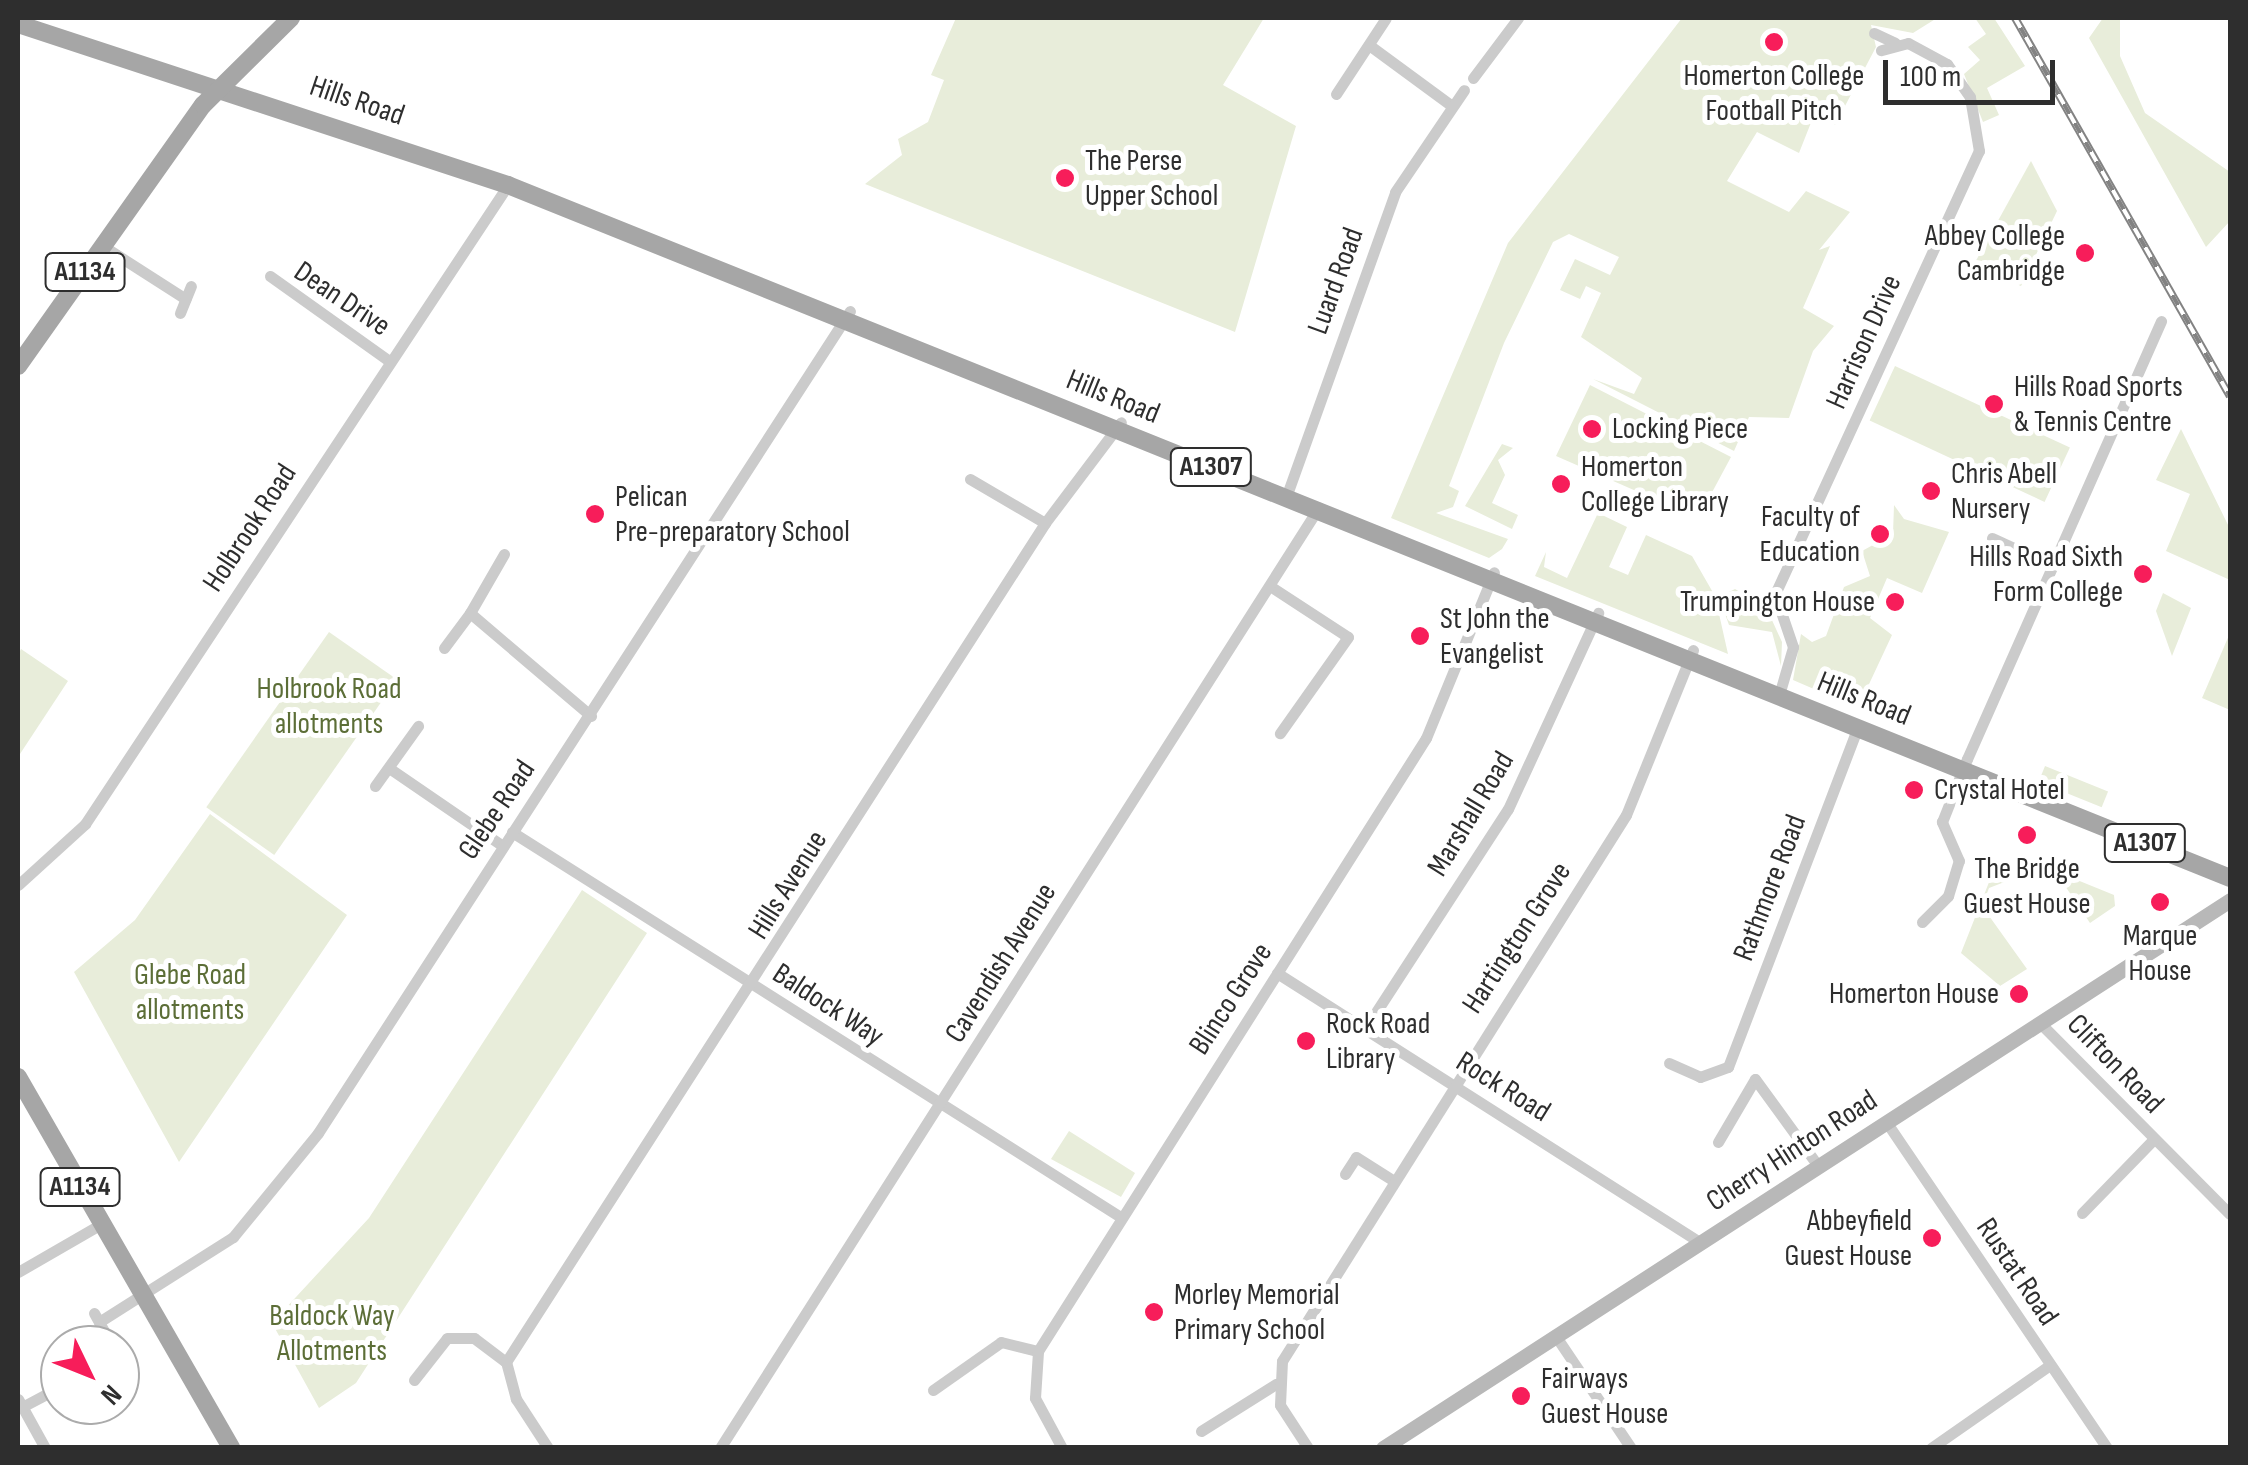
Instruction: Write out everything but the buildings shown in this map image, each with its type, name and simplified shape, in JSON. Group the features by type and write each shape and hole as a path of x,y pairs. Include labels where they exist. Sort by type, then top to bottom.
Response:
{"main road":[{"name":"A1134","path":"18,366 221,85 291,18"},
{"name":"Hills Road","path":"18,24 221,85 508,184 1118,425 1285,501 1319,507 1691,654 1780,695 2230,878"},
{"name":"A1134","path":"18,1076 231,1448"}],"street":[{"path":"1336,94 1386,18"},
{"path":"1473,78 1518,18"},
{"name":"Harrison Drive","path":"1780,695 1793,648 1775,594 1979,151 1964,84 1928,52 1874,33"},
{"path":"1881,50 1895,43"},
{"path":"1369,45 1452,106"},
{"name":"Luard Road","path":"1285,501 1395,192 1464,90"},
{"name":"Holbrook Road","path":"18,885 84,824 508,184"},
{"path":"103,246 186,299"},
{"name":"Dean Drive","path":"270,276 388,361"},
{"path":"180,313 191,286"},
{"name":"Glebe Road","path":"100,1323 144,1297 267,1202 591,716 847,316"},
{"path":"1922,922 1948,896 1959,861 1942,822 2161,321"},
{"name":"Hills Avenue","path":"506,1362 754,987 1046,523 1118,425"},
{"path":"970,479 1046,523"},
{"name":"Cavendish Avenue","path":"720,1448 1319,507"},
{"path":"1992,538 2053,566"},
{"path":"444,648 470,614 505,552"},
{"name":"Blinco Grove","path":"1062,1448 1035,1398 1038,1351 1119,1216 1426,738 1492,576"},
{"path":"1270,586 1348,637 1280,733"},
{"path":"470,614 591,716"},
{"name":"Marshall Road","path":"1365,1029 1508,808 1596,617"},
{"name":"Hartington Grove","path":"1276,1384 1294,1337 1391,1178 1626,815 1691,654"},
{"path":"375,786 418,726"},
{"name":"Rathmore Road","path":"1668,1062 1700,1077 1728,1067 1858,726"},
{"path":"390,768 503,846"},
{"name":"Baldock Way","path":"512,832 940,1107 1119,1216"},
{"name":"Cherry Hinton Road","path":"1383,1448 2230,900"},
{"name":"Rock Road","path":"1278,973 1701,1243"},
{"name":"Clifton Road","path":"2040,1023 2230,1214"},
{"path":"1718,1142 1755,1079 1819,1167"},
{"name":"Rustat Road","path":"1887,1123 2107,1448"},
{"name":"Clifton Road","path":"2082,1213 2154,1140"},
{"path":"1345,1174 1356,1157 1391,1178"},
{"path":"18,1272 101,1224"},
{"path":"1555,1335 1631,1448"},
{"path":"414,1380 447,1338 474,1338 506,1362 508,1376 548,1448"},
{"path":"933,1390 1001,1342 1038,1351"},
{"path":"1931,1448 2050,1365"},
{"path":"1202,1431 1276,1384 1308,1448"},
{"path":"20,1403 46,1448"}],"green space":[{"name":"The Perse Upper School","path":"956,18 1264,18 1223,85 1296,126 1235,332 865,184 902,155 898,139 928,122 944,80 931,75"},
{"path":"1682,18 1937,18 1913,33 1871,25 1876,47 1835,125 1814,115 1799,153 1757,132 1727,181 1789,212 1806,191 1850,212 1819,250 1830,246 1803,308 1834,326 1813,351 1789,418 1749,417 1734,451 1593,379 1634,394 1642,378 1581,337 1601,293 1586,286 1580,299 1560,290 1575,259 1610,275 1619,257 1569,234 1553,242 1504,343 1449,486 1459,491 1453,507 1436,513 1508,539 1502,549 1489,558 1391,518 1508,243"},
{"path":"1975,18 1994,18 2025,66 1987,88 1999,115 1983,122 1964,74 1980,60 1968,47 1986,34"},
{"path":"2103,18 2120,18 2120,56 2145,113 2230,172 2230,221 2206,247 2089,38"},
{"path":"2031,161 2057,211 2021,286 1973,266"},
{"path":"1895,366 2070,448 2045,502 1870,420"},
{"path":"1590,385 1731,457 1702,511 1691,515 1556,456"},
{"path":"2181,429 2230,529 2230,580 2166,551 2190,494 2156,480"},
{"path":"1502,444 1513,448 1498,460 1505,475 1492,503 1518,515 1512,529 1465,506"},
{"path":"1894,505 1904,519 1949,532 1922,593 1887,578 1870,618 1892,635 1863,697 1842,689 1837,699 1793,680 1801,634 1812,642 1826,636 1844,587 1870,576 1862,551 1893,534"},
{"path":"1598,513 1627,527 1609,567 1628,575 1646,535 1692,556 1715,596 1728,654 1535,576 1546,552 1544,567 1567,578"},
{"path":"1735,589 1766,607 1782,642 1781,666 1772,632 1729,625 1719,597"},
{"path":"2163,593 2191,608 2172,656 2156,611"},
{"name":"Holbrook Road allotments","path":"329,632 397,680 274,855 206,807"},
{"path":"2230,633 2230,710 2202,698"},
{"path":"21,649 68,681 18,757 18,655"},
{"path":"2045,766 2108,791 2102,807 2039,782"},
{"name":"Glebe Road allotments","path":"210,814 347,915 179,1162 74,972 135,920"},
{"path":"1997,862 2020,876 1989,888 1982,906 2027,969 2000,986 1961,953"},
{"path":"2055,871 2114,895 2115,906 2090,923"},
{"name":"Baldock Way Allotments","path":"582,890 647,933 356,1383 319,1408 272,1323 369,1218"},
{"path":"1069,1131 1135,1173 1121,1197 1051,1159"}],"railway":[{"path":"2015,18 2230,396"}],"place":[{"name":"Homerton College Football Pitch","path":"1774,42"},
{"name":"The Perse Upper School","path":"1065,178"},
{"name":"Abbey College Cambridge","path":"2085,253"},
{"name":"Hills Road Sports & Tennis Centre","path":"1994,404"},
{"name":"Locking Piece","path":"1592,429"},
{"name":"Homerton College Library","path":"1561,484"},
{"name":"Chris Abell Nursery","path":"1931,491"},
{"name":"Pelican Pre-preparatory School","path":"595,514"},
{"name":"Faculty of Education","path":"1880,534"},
{"name":"Hills Road Sixth Form College","path":"2143,574"},
{"name":"Trumpington House","path":"1895,602"},
{"name":"St John the Evangelist","path":"1420,636"},
{"name":"Crystal Hotel","path":"1914,790"},
{"name":"The Bridge Guest House","path":"2027,835"},
{"name":"Marque House","path":"2160,902"},
{"name":"Homerton House","path":"2019,994"},
{"name":"Rock Road Library","path":"1306,1041"},
{"name":"Abbeyfield Guest House","path":"1932,1238"},
{"name":"Morley Memorial Primary School","path":"1154,1312"},
{"name":"Fairways Guest House","path":"1521,1396"}]}
